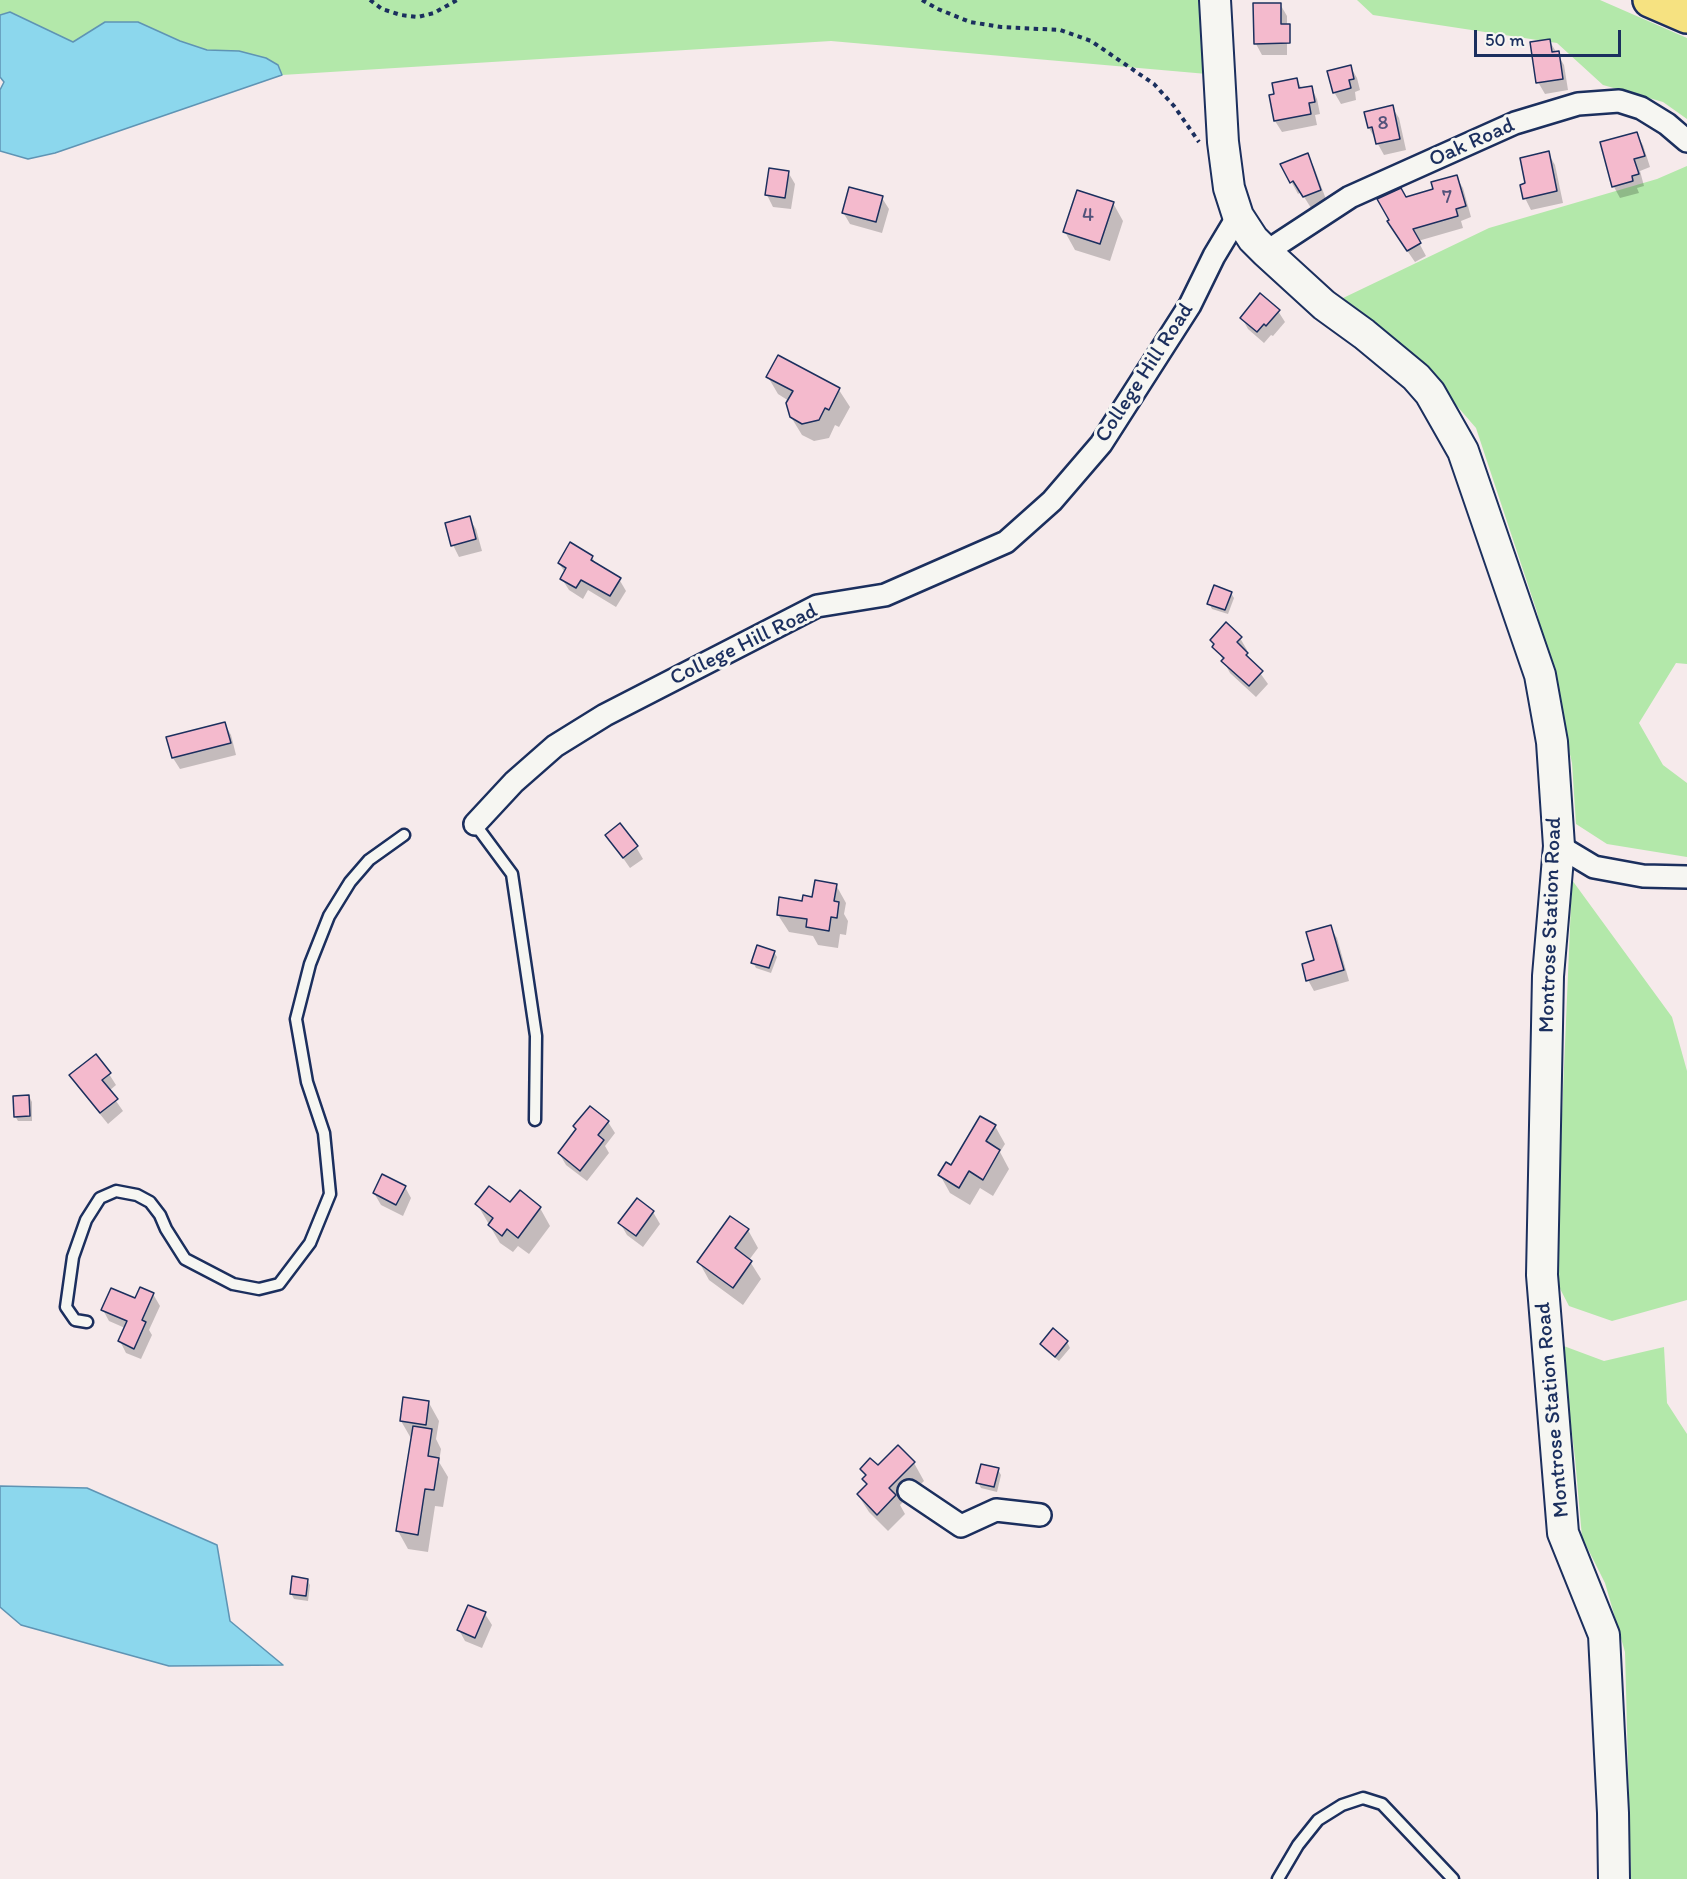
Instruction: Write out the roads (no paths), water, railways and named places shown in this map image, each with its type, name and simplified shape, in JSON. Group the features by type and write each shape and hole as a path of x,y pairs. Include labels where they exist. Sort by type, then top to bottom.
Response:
{"highway":[{"path":"1650,0 1687,16"}],"street":[{"name":"Montrose Station Road","path":"1215,0 1223,142 1229,188 1238,216 1253,239 1266,252 1324,304 1416,377 1430,393 1463,451 1540,675 1552,742 1559,846 1548,976 1542,1275 1563,1533 1604,1635 1614,1879"},
{"name":"Oak Road","path":"1266,252 1350,197 1515,123 1578,104 1619,101 1641,108 1667,124 1687,141"},
{"name":"College Hill Road","path":"475,824 513,782 555,746 604,715 817,606 885,595 1006,542 1052,501 1101,444 1190,305 1214,256 1238,216"},
{"path":"1559,846 1594,867 1643,876 1687,877"},
{"path":"909,1491 961,1526 996,1510 1040,1515"}],"lane":[{"path":"475,824 512,874 536,1036 535,1120"},
{"path":"87,1322 75,1320 66,1307 73,1257 90,1213 100,1198 116,1191 137,1195 150,1202 185,1259 233,1284 259,1289 279,1284 310,1243 330,1194 324,1133 307,1082 296,1019 310,964 329,916 350,882 369,860 404,835"},
{"path":"1278,1879 1298,1845 1318,1820 1342,1805 1363,1798 1382,1804 1453,1879"}],"water":[{"path":"10,12 73,42 105,22 138,22 180,41 207,50 239,51 266,58 278,65 282,75 55,153 28,159 0,151 0,90 4,82 0,77 0,15"},
{"path":"0,1486 87,1488 217,1545 230,1621 283,1665 169,1666 21,1625 0,1607"}]}
